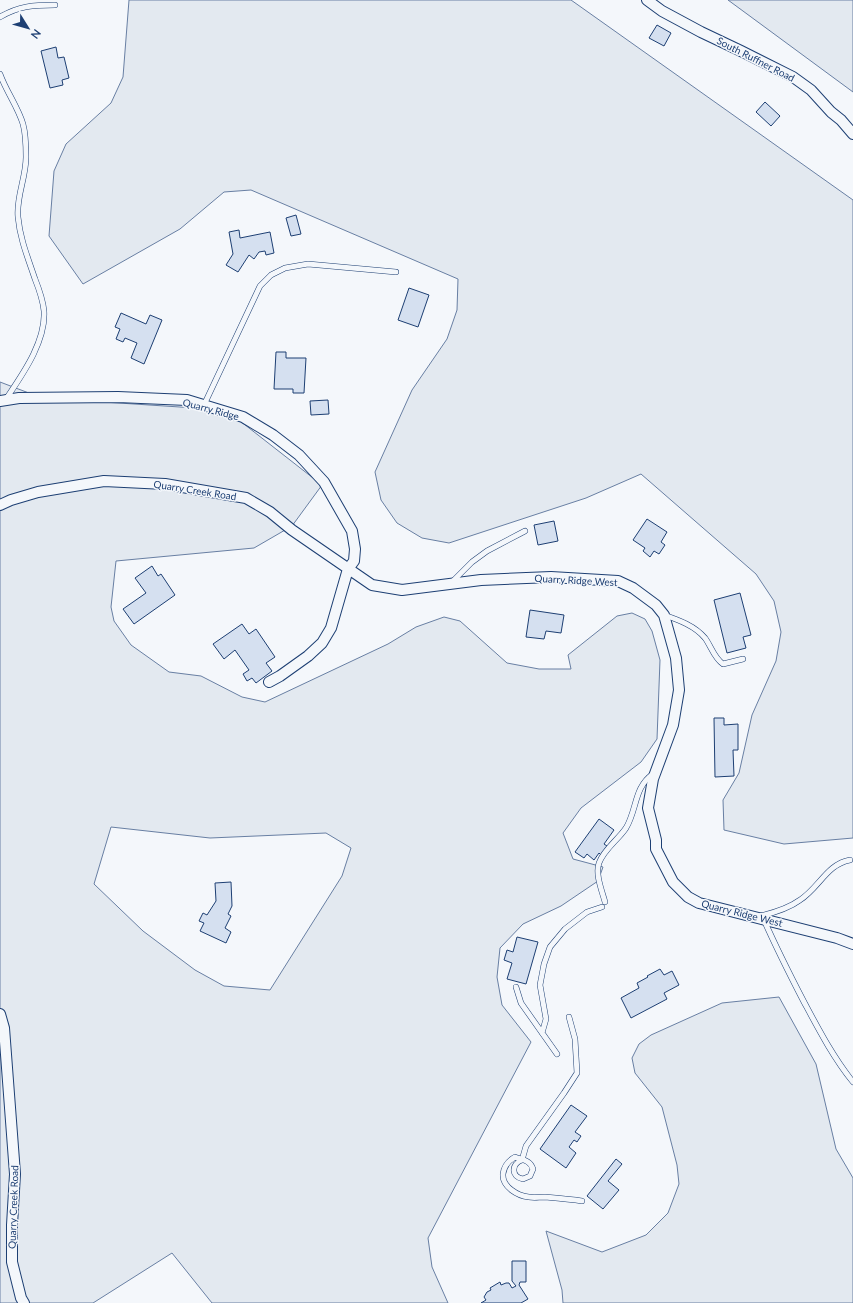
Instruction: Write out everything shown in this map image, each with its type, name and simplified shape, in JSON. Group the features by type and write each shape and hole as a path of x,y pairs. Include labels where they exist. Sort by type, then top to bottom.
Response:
{"street":[{"name":"South Ruffner Road","path":"647,0 662,11 701,32 742,50 797,79 811,90 853,134"},
{"name":"Quarry Ridge","path":"3,400 19,398 118,397 187,400 243,417 272,435 299,455 324,482 352,531 355,549 354,561 348,569 331,628 322,643 297,664 269,682"},
{"name":"Quarry Creek Road","path":"0,505 38,492 104,481 165,484 246,498 270,512 292,530 348,569"},
{"name":"Quarry Ridge West","path":"348,569 372,585 402,590 482,580 551,577 618,581 633,588 646,597 656,605 664,615 676,658 679,690 673,725 655,772 648,808 656,840 656,849 673,882 694,901 837,938 853,944"},
{"name":"Quarry Creek Road","path":"0,1014 4,1028 15,1174 12,1225 12,1262 21,1298 24,1303"}],"lane":[{"path":"0,17 25,6 55,4"},
{"path":"0,74 22,124 26,158 24,177 19,197 18,216 22,239 36,280 44,312 42,328 36,350 21,377 3,400"},
{"path":"204,406 260,286 271,276 285,268 308,264 396,272"},
{"path":"450,584 472,562 487,551 526,530"},
{"path":"664,615 682,621 697,631 705,638 719,661 723,664 743,659"},
{"path":"542,1033 546,1019 540,985 544,964 550,947 571,924 587,912 603,905 598,870 599,862 626,828 634,810 642,784 646,778 655,772"},
{"path":"850,860 842,861 834,866 801,900 759,918 822,1037 840,1066 853,1082"},
{"path":"516,987 521,1003 557,1054"},
{"path":"570,1017 575,1039 577,1073 526,1146 522,1160 514,1157 507,1162 503,1174 506,1185 516,1193 529,1197 582,1201"}],"shaded area":[{"path":"129,0 571,0 853,200 853,838 784,844 724,830 723,800 739,773 752,715 776,661 781,632 774,601 756,574 641,474 586,498 449,543 422,538 397,523 381,500 375,472 412,390 447,339 457,310 458,279 251,190 224,192 180,229 83,284 49,236 54,171 66,144 111,103 123,77"},
{"path":"728,0 853,0 853,92"},
{"path":"0,382 42,398 226,410 322,485 292,526 254,548 116,561 111,607 114,621 131,645 169,672 201,676 242,697 265,702 388,644 416,627 444,617 460,621 507,663 539,669 571,669 568,655 617,616 632,613 645,619 652,631 660,660 657,739 641,762 581,808 563,833 573,859 603,867 598,881 561,906 523,924 500,948 497,977 502,1005 531,1042 428,1238 432,1267 448,1303 212,1303 172,1253 93,1303 0,1303","holes":["111,827 210,838 326,833 351,848 342,876 270,990 224,986 195,970 143,931 94,884"]},
{"path":"779,997 816,1064 836,1149 853,1178 853,1303 563,1303 562,1290 546,1231 602,1252 646,1235 668,1213 679,1184 677,1165 662,1107 635,1073 632,1058 639,1044 651,1035 722,1003"}],"building":[{"path":"657,25 671,33 664,46 649,38"},
{"path":"56,47 58,58 64,57 69,78 62,80 63,85 50,88 41,51"},
{"path":"765,102 780,116 771,126 756,112"},
{"path":"296,215 301,234 291,236 286,218"},
{"path":"239,230 240,238 270,232 274,253 266,255 265,251 259,252 254,259 249,255 238,272 226,265 233,254 229,232"},
{"path":"409,288 429,295 418,327 398,320"},
{"path":"121,313 146,324 150,315 162,320 144,364 131,358 137,343 125,338 123,342 116,339 120,329 115,327"},
{"path":"276,352 286,352 286,358 306,358 304,393 293,393 293,389 274,389"},
{"path":"328,400 329,414 311,415 310,401"},
{"path":"647,519 667,532 661,542 665,545 659,554 654,551 650,557 643,551 645,548 633,540"},
{"path":"554,521 558,541 538,545 534,525"},
{"path":"152,566 158,576 161,574 175,595 134,624 123,609 146,593 135,578"},
{"path":"740,593 751,635 743,637 746,648 727,653 714,600"},
{"path":"530,610 564,615 561,633 546,631 544,639 526,637"},
{"path":"242,624 249,634 256,629 275,657 266,663 272,671 256,683 252,678 247,681 243,674 249,670 235,650 224,659 213,644"},
{"path":"714,718 724,718 724,725 738,724 738,750 733,750 734,776 715,777"},
{"path":"599,819 614,830 604,844 607,846 601,855 599,853 594,860 587,854 584,858 575,852"},
{"path":"231,882 232,906 228,914 231,916 225,928 231,932 226,943 200,931 204,923 199,921 203,913 207,915 216,901 215,883"},
{"path":"517,937 538,942 526,984 507,979 512,963 504,960 507,950 513,952"},
{"path":"660,969 664,975 672,971 679,985 664,993 667,999 631,1018 621,998 639,988 637,983"},
{"path":"571,1105 587,1116 575,1132 581,1136 577,1142 574,1140 569,1147 576,1153 566,1168 540,1149"},
{"path":"616,1159 622,1164 608,1181 619,1190 603,1209 587,1196"},
{"path":"512,1261 526,1261 526,1282 520,1282 519,1285 528,1299 521,1303 481,1303 486,1300 484,1297 487,1292 491,1290 490,1288 500,1282 501,1285 509,1283 512,1288 516,1286 512,1281"}]}
